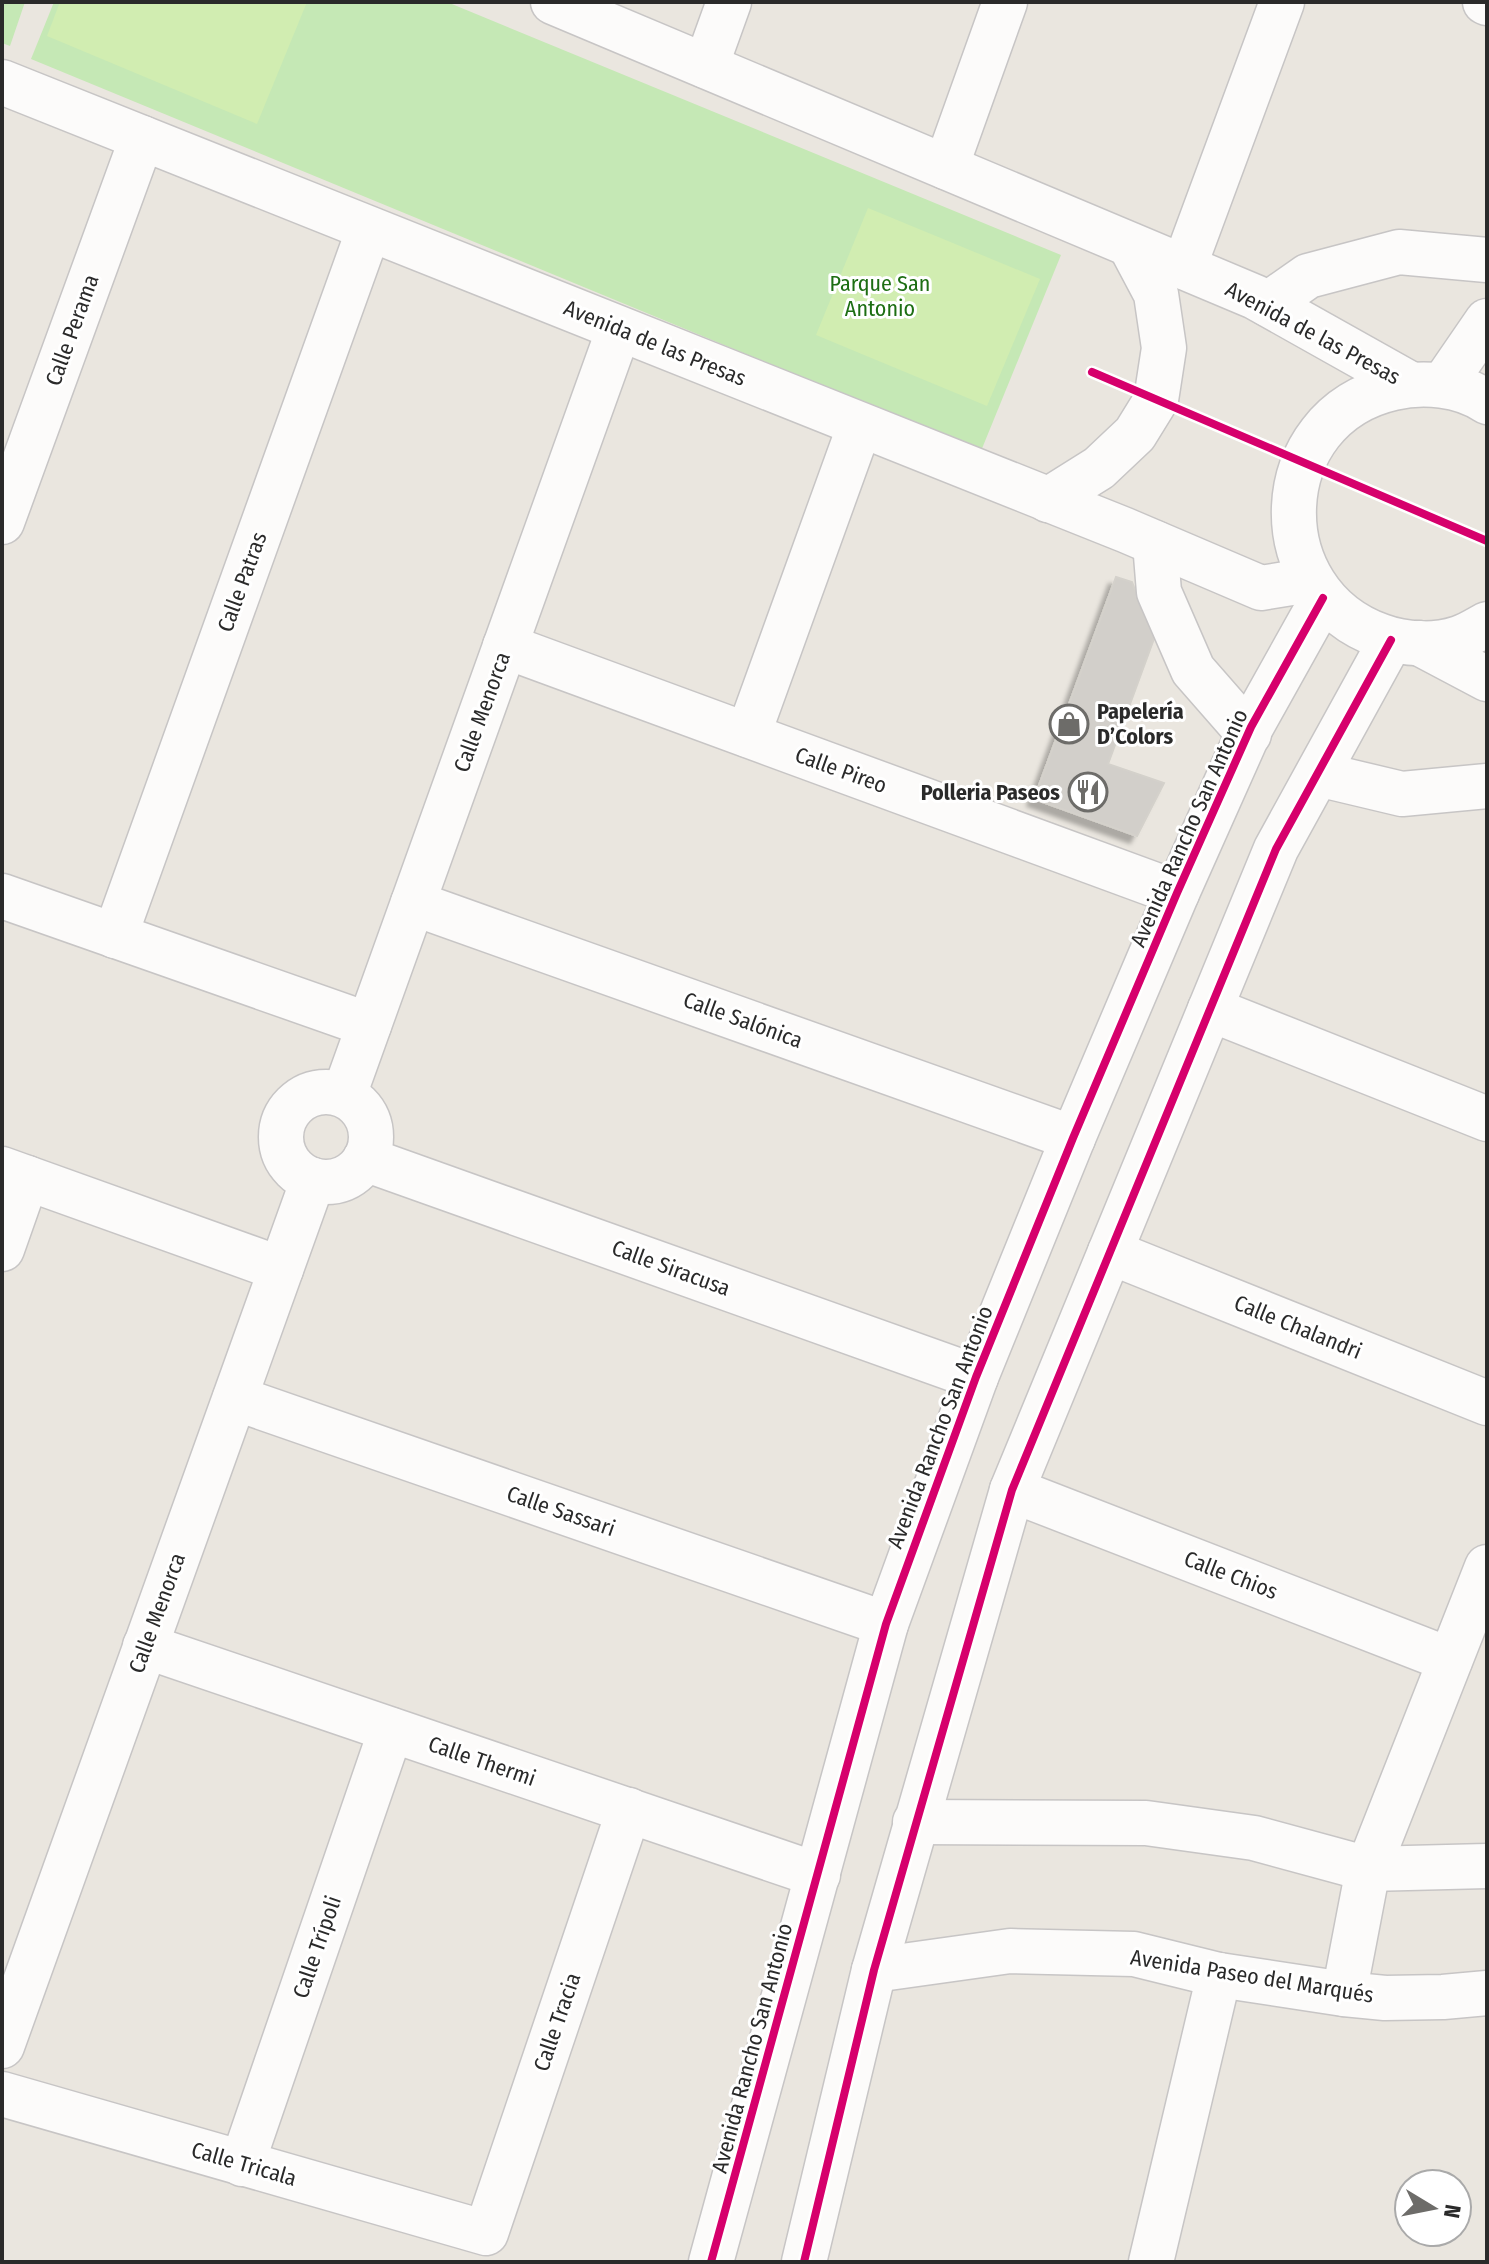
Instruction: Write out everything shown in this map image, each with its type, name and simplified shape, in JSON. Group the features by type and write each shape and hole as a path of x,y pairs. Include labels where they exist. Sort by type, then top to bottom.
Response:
{"street":[{"name":"Avenida de las Presas","path":"553,2 1184,267 1268,304 1426,385 1479,397 1487,402"},
{"path":"706,66 729,2"},
{"path":"946,167 1005,2"},
{"path":"1184,267 1282,2"},
{"name":"Avenida de las Presas","path":"2,82 1261,588 1317,589"},
{"name":"Calle Perama","path":"2,522 142,138"},
{"name":"Calle Patras","path":"115,936 369,229"},
{"path":"1048,500 1099,468 1135,434 1156,400 1164,348 1156,294 1130,245"},
{"path":"1268,304 1308,276 1399,252 1487,260"},
{"path":"1487,321 1426,385 1369,396 1335,418 1316,439 1303,463 1294,492 1292,523 1298,552 1317,589 1343,617 1365,631 1405,642 1487,679"},
{"name":"Calle Menorca","path":"344,1095 619,329"},
{"path":"748,735 860,425"},
{"path":"1155,543 1159,592 1193,670 1249,734"},
{"name":"Avenida Rancho San Antonio","path":"711,2262 886,1624 976,1377 1073,1138 1177,893 1317,589"},
{"path":"1405,642 1459,638 1487,624"},
{"path":"804,2262 874,1970 1012,1490 1276,849 1318,774 1405,642"},
{"name":"Calle Pireo","path":"505,646 1177,893"},
{"path":"1318,774 1402,794 1487,786"},
{"path":"2,896 369,1025"},
{"name":"Calle Salónica","path":"413,903 1073,1138"},
{"path":"1210,1009 1487,1119"},
{"path":"315,1093 344,1095 356,1103 371,1129 365,1159 356,1171 343,1179 328,1182 300,1174 289,1164 281,1136 283,1122 290,1109 301,1099 315,1093"},
{"name":"Calle Siracusa","path":"365,1159 976,1377"},
{"path":"2,1249 15,1173 281,1269"},
{"name":"Calle Menorca","path":"2,2046 313,1180"},
{"name":"Calle Chalandri","path":"1110,1252 1487,1403"},
{"name":"Calle Sassari","path":"235,1398 886,1624"},
{"name":"Calle Chios","path":"1012,1490 1450,1660"},
{"path":"1344,1994 1368,1869 1487,1567"},
{"name":"Calle Thermi","path":"145,1646 818,1875"},
{"name":"Calle Trípoli","path":"242,2164 391,1730"},
{"name":"Calle Tracia","path":"486,2233 629,1810"},
{"path":"915,1822 1146,1823 1254,1838 1368,1869 1487,1866"},
{"name":"Avenida Paseo del Marqués","path":"874,1970 1010,1951 1134,1954 1219,1975 1344,1994 1385,1998 1487,1993"},
{"path":"1151,2262 1219,1975"},
{"name":"Calle Tricala","path":"2,2094 486,2233"}],"green space":[{"path":"2,2 25,2 10,46 2,43"},
{"name":"Parque San Antonio","path":"54,2 447,2 1061,255 981,451 31,59"},
{"path":"60,2 307,2 257,124 47,36"},
{"path":"868,208 1040,279 987,406 816,335"}],"building":[{"path":"1116,577 1132,582 1146,619 1159,625 1108,764 1164,783 1137,836 1034,799"}],"cycle path":[{"path":"1092,372 1487,541"},
{"path":"711,2262 886,1624 976,1377 1177,893 1251,727 1323,598"},
{"path":"804,2262 874,1970 1012,1490 1276,849 1391,640"}],"place":[{"name":"Papelería D’Colors","path":"1069,724"},
{"name":"Polleria Paseos","path":"1088,792"}]}
